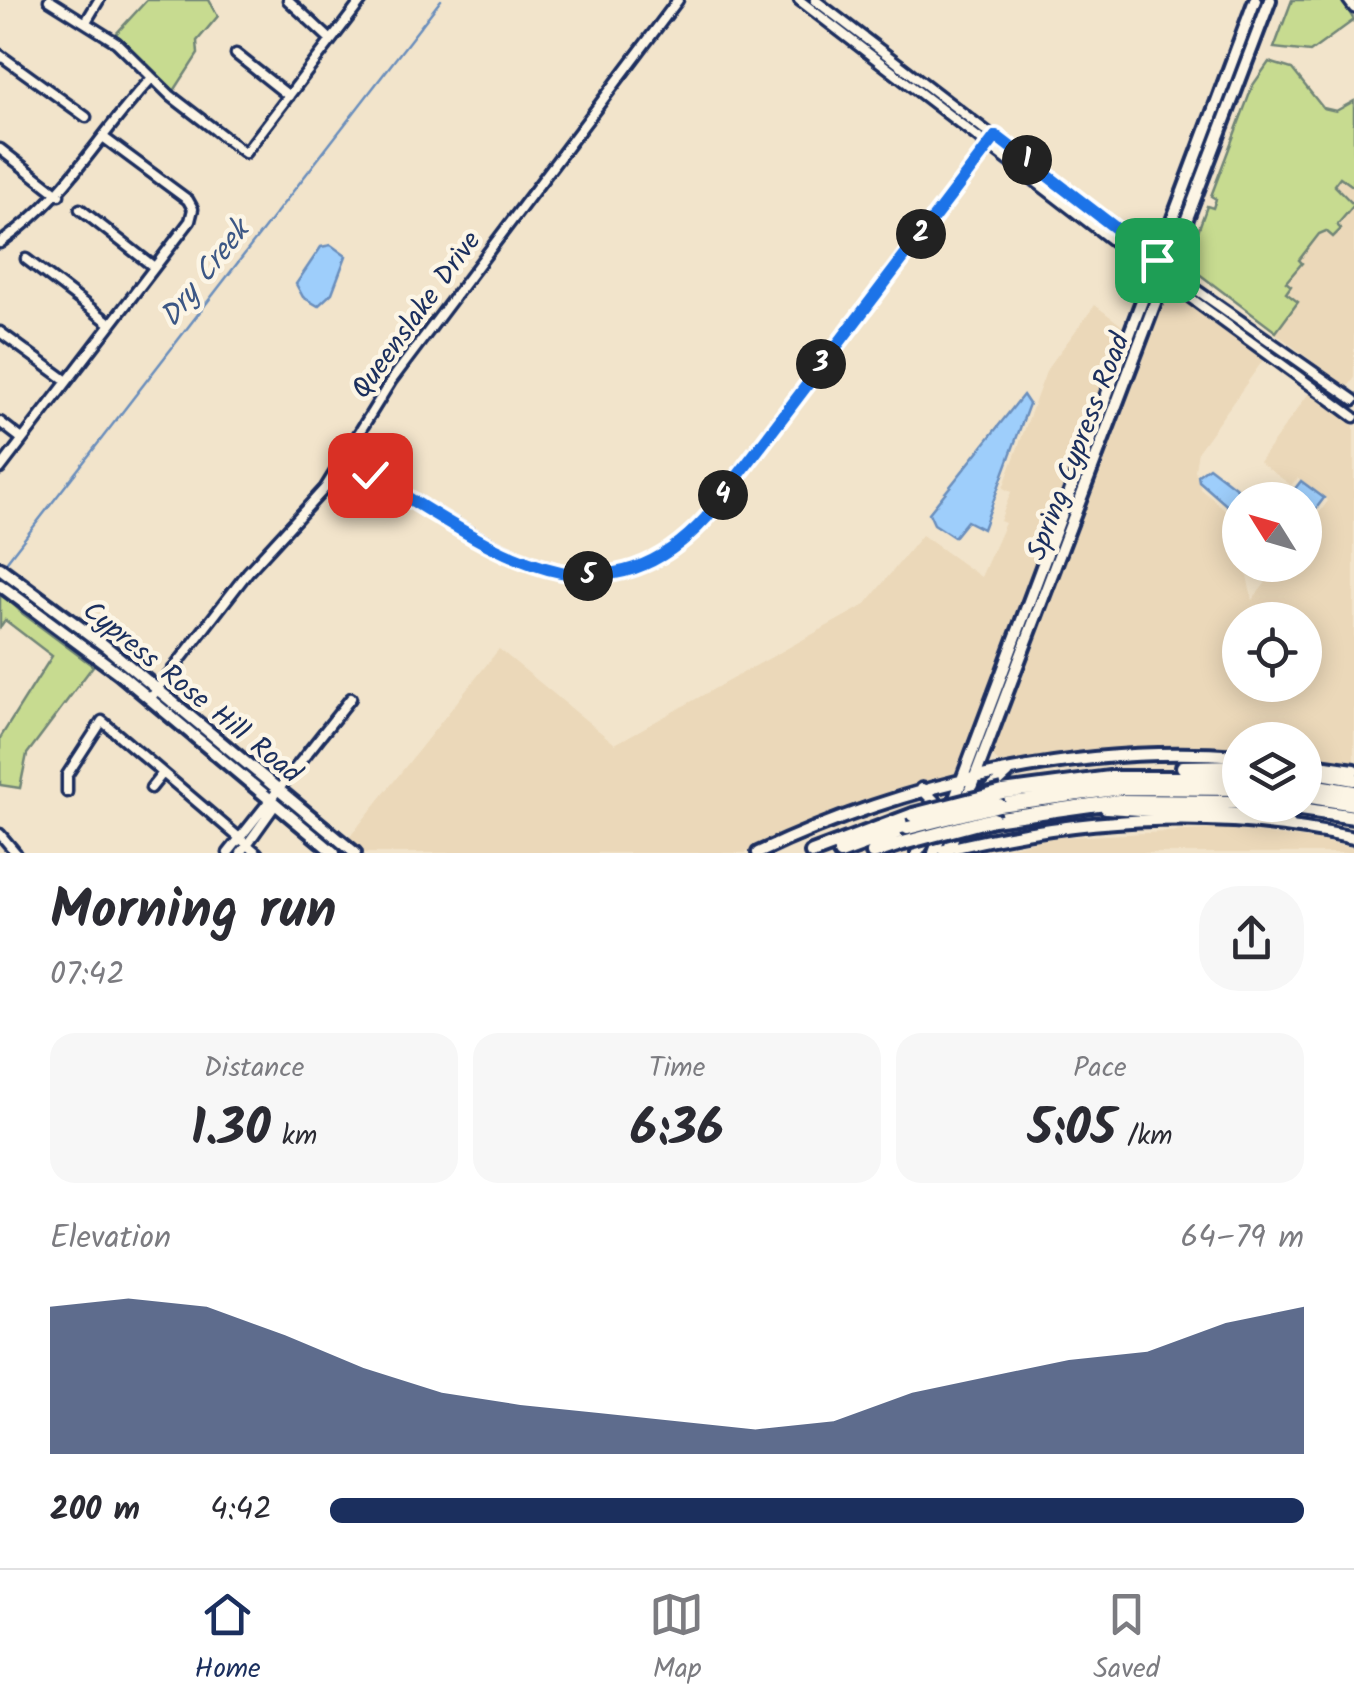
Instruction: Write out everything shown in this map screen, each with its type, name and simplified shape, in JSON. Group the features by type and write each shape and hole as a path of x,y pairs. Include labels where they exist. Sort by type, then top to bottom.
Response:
{"highway":[{"path":"1169,776 1180,767 1222,766"},
{"path":"1322,771 1354,779"},
{"path":"873,853 1070,782 1169,776 1222,777"},
{"path":"1322,787 1354,792"},
{"path":"812,853 910,822 999,805 1122,788 1222,790"},
{"path":"1322,799 1354,804"},
{"path":"999,805 1222,802"},
{"path":"1094,803 1116,810 1261,816 1289,826"},
{"path":"1322,812 1354,817"},
{"path":"840,853 910,822"}],"main road":[{"name":"Spring Cypress Road","path":"948,851 1068,496 1254,0"},
{"name":"Spring Cypress Road","path":"934,853 1081,499 1270,0"},
{"path":"1202,142 1215,146"},
{"path":"1105,398 1117,404"},
{"path":"1068,496 1081,499"},
{"name":"Cypress Rose Hill Road","path":"0,568 154,694 334,853"},
{"name":"Cypress Rose Hill Road","path":"1,586 154,694 355,853"},
{"path":"758,853 832,819 974,778 1126,757 1222,756"},
{"path":"1322,768 1354,770"},
{"path":"986,841 971,825 983,791 1009,773"},
{"path":"917,853 936,812 934,801 922,790"},
{"path":"934,853 1057,828 1135,820 1289,826 1354,838"}],"street":[{"path":"49,0 87,20 116,42 151,79 246,153 362,0"},
{"path":"87,20 98,0"},
{"path":"288,0 331,40"},
{"name":"Queenslake Drive","path":"154,694 236,587 313,504 391,382 678,0"},
{"path":"799,0 993,139 1352,416"},
{"path":"815,0 906,75"},
{"path":"1348,0 1354,8"},
{"path":"236,54 289,96"},
{"path":"0,55 86,118"},
{"path":"0,242 59,195 151,79"},
{"path":"0,469 190,221 193,209 188,200 103,137"},
{"path":"344,459 536,568 591,576 620,572 658,557 706,518 993,139"},
{"path":"0,149 59,195"},
{"path":"80,209 154,267"},
{"path":"26,259 111,324"},
{"path":"1166,274 1354,399 1352,416"},
{"path":"0,332 67,381"},
{"path":"0,422 22,439"},
{"path":"228,853 244,841 351,698"},
{"path":"67,792 67,775 102,721 258,853"},
{"path":"151,788 163,773"},
{"path":"0,834 16,853"},
{"path":"241,853 244,841"}],"shaded area":[{"path":"1269,62 1292,69 1354,145 1354,379 1347,388 1186,264 1207,206 1213,208 1216,199 1211,196 1253,85"},
{"path":"1169,289 1264,359 1198,451 1195,470 1201,489 1222,507 1222,582 1248,582 1252,600 1266,582 1322,582 1322,509 1328,501 1322,496 1322,482 1303,482 1298,478 1287,482 1259,462 1309,393 1354,426 1354,769 1322,760 1322,722 1222,722 1222,750 1143,748 1000,763 990,754"},
{"path":"1095,305 1125,328 957,774 827,815 745,853 365,853 348,839 499,649 615,744 865,605 922,535 981,577 1005,523 1000,521 1011,492 1003,488 1047,369"},
{"path":"1224,829 1316,840 1354,848 1354,853 985,853 1048,838"}],"green space":[{"path":"147,0 209,0 218,16 197,41 198,54 174,91 115,35"},
{"path":"1292,0 1342,0 1354,20 1310,52 1274,48"},
{"path":"1269,62 1292,69 1323,108 1336,111 1354,101 1354,187 1340,177 1334,185 1354,205 1337,225 1341,229 1333,237 1326,231 1319,234 1299,260 1302,263 1286,282 1291,286 1286,293 1298,302 1276,332 1186,264 1207,206 1213,208 1216,199 1211,196 1253,85"},
{"path":"0,591 22,613 93,666 27,754 20,788 0,785 0,738 52,656 5,620 0,627"}],"water":[{"path":"331,245 346,256 332,293 318,306 303,297 296,284 321,247"},
{"path":"1023,395 1029,404 983,529 967,521 954,537 934,524 929,513"},
{"path":"1209,467 1229,482 1222,482 1222,501 1199,481 1198,475"}],"waterway":[{"name":"Dry Creek","path":"4,565 441,0"}],"route":[{"path":"370,475 513,558 555,574 606,575 667,553 706,518 996,136 1157,260"}]}
